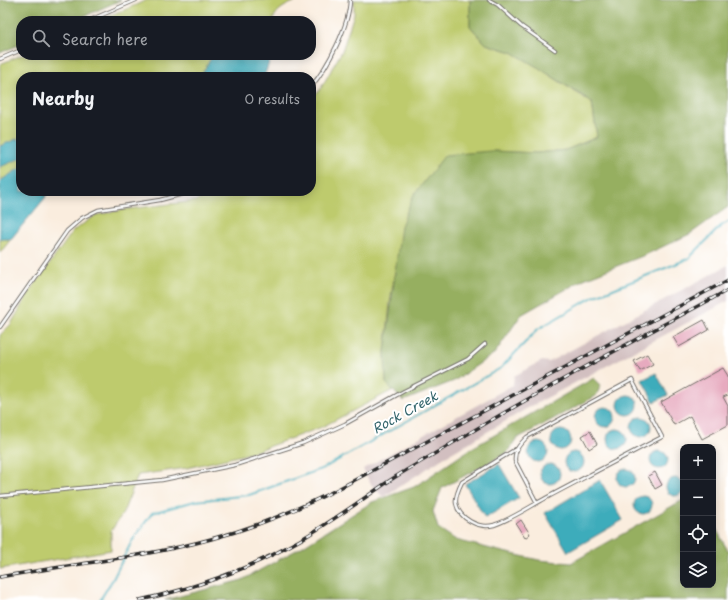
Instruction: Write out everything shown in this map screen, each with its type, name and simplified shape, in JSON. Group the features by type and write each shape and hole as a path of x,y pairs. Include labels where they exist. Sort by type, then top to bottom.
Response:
{"lane":[{"path":"99,16 136,0"},
{"path":"316,81 337,45 350,10 350,0"},
{"path":"489,0 521,26 555,50"},
{"path":"0,59 16,52"},
{"path":"0,327 67,231 82,218 98,210 160,200 175,196"},
{"path":"0,496 162,480 235,465 303,443 346,424 404,391 468,359 485,344"},
{"path":"632,380 662,437 494,525 483,525 471,522 461,514 456,502 462,482 516,449 527,437 632,380"},
{"path":"516,449 514,456 515,461 537,503"}],"shaded area":[{"path":"728,265 728,301 526,409 448,455 383,497 370,483 363,469 513,385 514,376 542,361 549,362"}],"green space":[{"path":"0,0 121,0 84,16 16,16 16,46 0,53"},
{"path":"147,0 299,0 279,10 274,16 110,16"},
{"path":"354,0 470,0 470,26 486,44 512,52 592,103 597,137 566,150 537,153 491,151 395,270 385,352 386,383 393,390 322,427 251,453 187,468 138,475 123,513 111,531 111,550 0,569 0,335 11,324 29,292 74,230 96,215 128,209 195,201 208,196 316,196 316,94 342,51 354,14"},
{"path":"470,0 728,0 728,207 690,234 645,255 584,279 521,315 495,353 454,381 403,401 386,383 385,352 401,226 413,196 445,155 491,151 537,153 566,150 597,137 592,102 512,52 486,44 470,26"},
{"path":"16,57 16,60 210,60 203,72 16,72 16,139 0,146 0,64"},
{"path":"16,160 16,171 0,181 0,167"},
{"path":"0,239 11,239 0,253"},
{"path":"594,378 601,385 596,396 516,439 507,453 442,488 433,511 438,528 456,540 539,560 571,563 680,502 680,588 716,588 716,529 728,551 728,600 165,600 242,580 300,548 372,502 414,487 472,448"}],"water":[{"path":"210,60 270,60 266,72 203,72"},
{"path":"16,139 16,160 0,167 0,146"},
{"path":"16,171 16,196 46,196 11,239 0,239 0,181"},
{"path":"656,373 668,395 654,402 642,380"},
{"path":"628,395 635,398 638,405 635,412 628,415 621,412 618,405 621,398"},
{"path":"605,407 612,410 615,417 612,424 605,427 598,424 595,417 598,410"},
{"path":"641,417 648,420 651,427 648,434 641,437 634,434 631,427 634,420"},
{"path":"617,429 624,432 627,439 624,446 617,449 610,446 607,439 610,432"},
{"path":"561,430 568,433 571,440 568,447 561,450 554,447 551,440 554,433"},
{"path":"538,442 545,445 548,452 545,459 538,462 531,459 528,452 531,445"},
{"path":"659,451 665,454 668,460 665,466 659,469 653,466 650,460 653,454"},
{"path":"574,452 581,455 584,462 581,469 574,472 567,469 564,462 567,455"},
{"path":"499,464 519,498 485,518 465,484"},
{"path":"550,464 557,467 560,474 557,481 550,484 543,481 540,474 543,467"},
{"path":"626,469 632,472 635,478 632,484 626,487 620,484 617,478 620,472"},
{"path":"672,479 680,480 680,494 675,496 669,493 666,487"},
{"path":"600,480 623,520 568,552 545,513"},
{"path":"643,496 649,499 652,505 649,511 643,514 637,511 634,505 637,499"}],"building":[{"path":"704,320 709,330 679,347 673,337"},
{"path":"647,354 653,364 640,371 634,361"},
{"path":"723,368 728,376 728,395 723,397 728,406 728,425 702,439 690,416 674,425 661,402"},
{"path":"590,431 597,444 589,449 582,436"},
{"path":"655,472 662,485 655,489 648,476"},
{"path":"521,520 530,534 525,538 516,524"}],"waterway":[{"name":"Rock Creek","path":"100,600 113,579 132,541 152,513 195,501 249,495 324,468 501,368 538,329 593,297 688,259 721,226 728,222"}],"railway":[{"path":"0,577 133,556 185,546 244,529 276,517 338,489 728,280"},
{"path":"140,600 182,590 242,569 300,540 395,477 476,429 583,368 728,290"}]}
